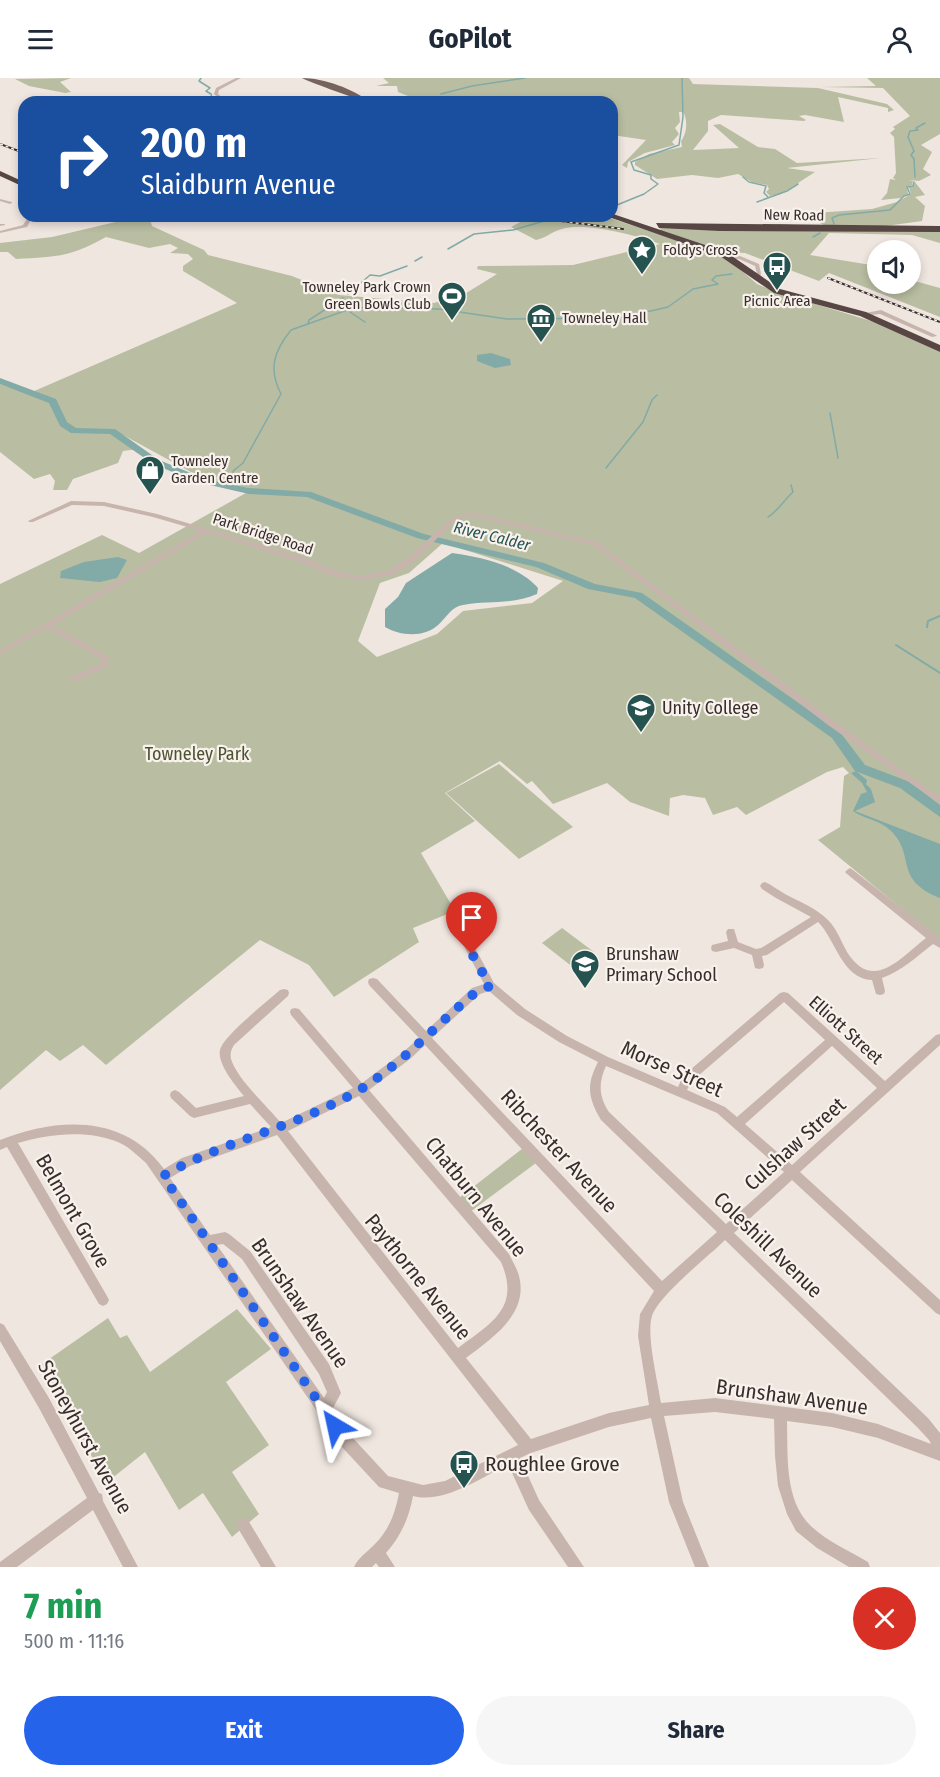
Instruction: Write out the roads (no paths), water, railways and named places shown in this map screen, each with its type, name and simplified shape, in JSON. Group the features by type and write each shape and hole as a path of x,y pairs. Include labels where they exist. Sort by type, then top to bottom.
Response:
{"highway":[{"path":"0,173 18,182"},
{"path":"618,219 729,258 756,279 786,293 863,314 940,349"},
{"path":"622,220 659,225"},
{"name":"New Road","path":"647,228 659,225 720,228 940,229"}],"main road":[{"path":"305,78 356,96"}],"street":[{"path":"218,96 216,94 217,89 238,78"},
{"path":"0,200 10,203"},
{"path":"0,232 14,230 27,222"},
{"path":"14,230 26,234"},
{"path":"863,314 881,312 934,336"},
{"name":"Park Bridge Road","path":"31,521 71,503 85,501 142,511 306,561 335,574 361,578 389,573 408,562 454,519 471,514 595,543 822,716 940,801"},
{"path":"0,653 208,530"},
{"path":"47,625 106,658 104,665 73,679"},
{"path":"850,872 856,882 937,941"},
{"path":"765,886 778,897 799,899 835,936 854,968 877,977 908,961 918,949 937,941"},
{"name":"Morse Street","path":"452,914 490,986 521,1012 562,1039 604,1060 721,1110 940,1309"},
{"path":"716,948 734,944 756,953 762,952 818,916"},
{"path":"731,932 734,944"},
{"path":"756,953 759,965"},
{"path":"877,977 880,992"},
{"name":"Ribchester Avenue","path":"373,982 662,1290"},
{"path":"163,1176 186,1162 280,1129 362,1089 427,1038 476,992 490,986"},
{"name":"Paythorne Avenue","path":"284,993 230,1042 225,1051 228,1066 280,1129 336,1206 528,1447"},
{"name":"Elliott Street","path":"681,1092 687,1079 784,996 885,1088"},
{"name":"Chatburn Avenue","path":"295,1012 505,1258 512,1270 516,1292 506,1315 457,1357"},
{"path":"736,1124 832,1040"},
{"name":"Culshaw Street","path":"702,1567 676,1502 656,1410 643,1326 646,1314 662,1290 885,1088 938,1044"},
{"name":"Coleshill Avenue","path":"604,1060 594,1080 594,1093 601,1111 923,1423 934,1435 940,1452"},
{"path":"175,1095 194,1113 254,1098"},
{"name":"Brunshaw Avenue","path":"5,1143 39,1133 71,1130 109,1135 131,1143 150,1159 324,1411 366,1466 384,1482 423,1492 446,1488 528,1447 609,1420 656,1410 715,1405 832,1420 878,1431 940,1452"},
{"name":"Belmont Grove","path":"5,1143 103,1300"},
{"name":"Brunshaw Avenue","path":"208,1241 225,1238 246,1255 259,1274 331,1382 334,1393 324,1411"},
{"name":"Stoneyhurst Avenue","path":"0,1329 97,1500 131,1567"},
{"path":"780,1413 784,1475 788,1498 795,1516 802,1527 863,1567"},
{"path":"511,1455 534,1506 578,1567"},
{"path":"361,1567 391,1539 400,1525 407,1489"},
{"path":"5,1567 97,1500"},
{"path":"243,1525 269,1567"},
{"path":"377,1552 388,1567"}],"water":[{"path":"491,353 510,359 511,365 495,368 477,361 477,355"},
{"path":"452,553 487,560 510,568 530,580 538,588 537,594 519,600 459,606 438,625 419,634 405,634 385,627 385,609 398,597 406,583"},
{"path":"118,557 127,560 117,578 100,582 60,578 61,571 84,562"},
{"path":"856,771 867,780 866,784 871,789 875,802 855,811 940,844 940,898 925,891 910,875 898,839 890,830 853,811 861,794 867,792 862,783 851,773"}],"waterway":[{"path":"201,78 199,81 210,88 206,91 212,96"},
{"path":"441,94 472,86 525,78"},
{"path":"618,205 644,194 658,184 651,179 651,175 634,170 631,162 679,145 683,117 682,78"},
{"path":"915,177 914,159 911,155 914,151 908,137 910,131 918,130 916,128 925,123"},
{"path":"743,177 749,182 766,186 764,193 768,197"},
{"path":"834,224 832,218 839,215 890,210 904,196 910,194 907,187 913,186 914,182"},
{"path":"757,202 787,191 798,184"},
{"path":"448,249 474,234 513,230 541,222"},
{"path":"813,237 820,233"},
{"path":"415,261 422,257"},
{"path":"353,290 370,275 380,276 407,266"},
{"path":"347,310 367,307 439,309 507,319 620,318 668,307 693,289 718,284 712,280 716,276 732,274"},
{"path":"308,324 309,320 343,298"},
{"path":"308,324 347,310"},
{"path":"347,310 365,322"},
{"path":"230,487 235,477 233,471 243,463 281,394 274,368 280,345 291,330 308,324"},
{"name":"River Calder","path":"0,381 53,401 63,424 74,431 112,431 156,462 200,480 249,491 308,494 421,536 540,565 592,587 638,595 836,735 860,768 905,785 940,812"},
{"path":"606,468 643,422 652,400 657,395"},
{"path":"830,413 838,458"},
{"path":"768,517 793,492 791,485"},
{"path":"927,627 928,621 940,616"},
{"path":"896,645 940,673"}],"railway":[{"path":"0,144 18,151"},
{"path":"569,222 623,229"},
{"path":"828,278 940,322"}],"place":[{"name":"Foldys Cross","path":"642,276"},
{"name":"Picnic Area","path":"777,292"},
{"name":"Towneley Park Crown Green Bowls Club","path":"452,322"},
{"name":"Towneley Hall","path":"541,344"},
{"name":"Towneley Garden Centre","path":"150,496"},
{"name":"Unity College","path":"641,734"},
{"name":"Brunshaw Primary School","path":"585,990"},
{"name":"Roughlee Grove","path":"464,1490"}],"park label":[{"name":"Towneley Park","path":"197,754"}]}
